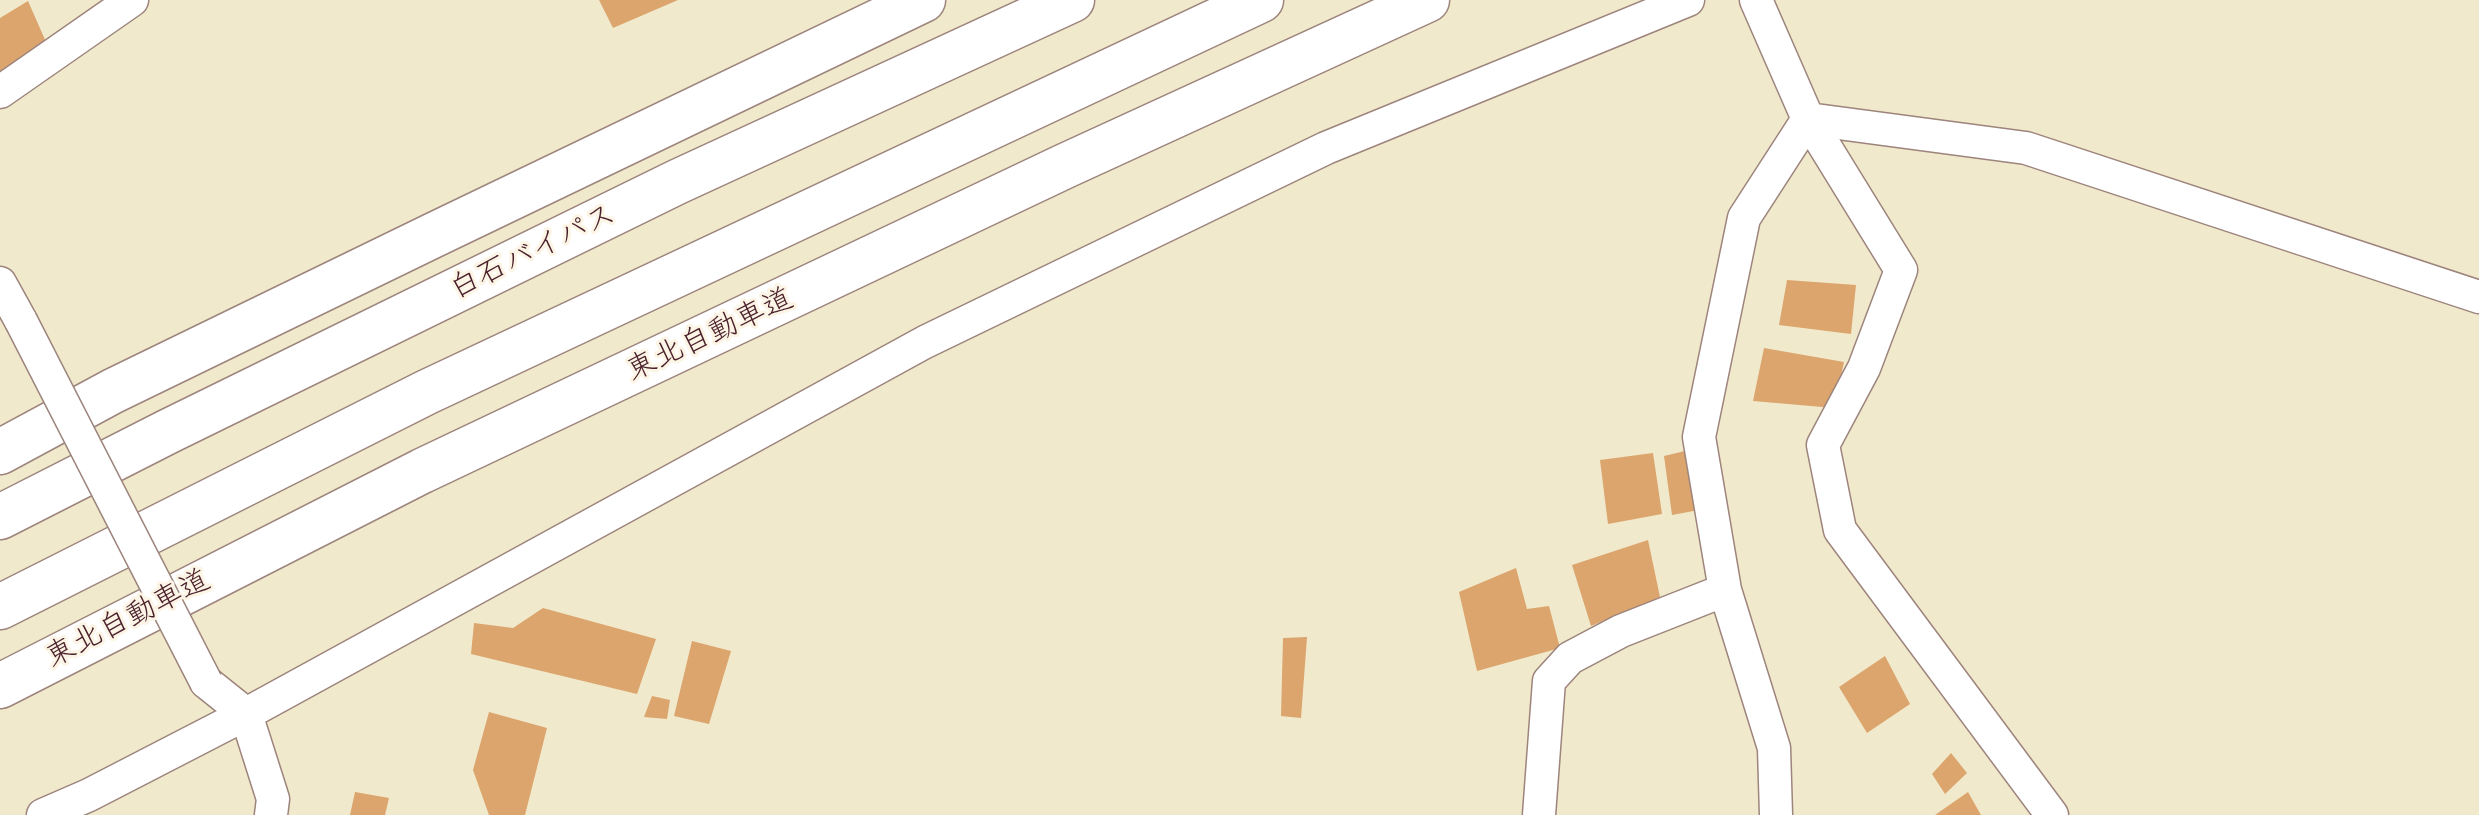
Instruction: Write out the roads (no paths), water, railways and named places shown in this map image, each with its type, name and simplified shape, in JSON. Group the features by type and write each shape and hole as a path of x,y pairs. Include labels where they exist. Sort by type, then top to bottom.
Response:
{"highway":[{"name":"白石バイパス","path":"0,452 113,391 923,0"},
{"name":"白石バイパス","path":"0,517 677,182 1072,0"},
{"path":"0,607 427,392 1261,0"},
{"name":"東北自動車道","path":"0,686 422,471 1065,166 1427,0"}],"street":[{"path":"0,92 132,0"},
{"path":"43,815 89,795 246,714 925,342 1326,148 1688,0"},
{"path":"1756,0 1808,119 1901,270 1864,368 1823,445 1840,530 2052,815"},
{"path":"1808,119 2026,148 2479,297"},
{"path":"1776,815 1774,748 1725,590 1699,437 1744,218 1808,119"},
{"path":"0,283 206,682 246,714 273,799 271,815"},
{"path":"1539,815 1549,681 1570,658 1621,631 1725,590"}]}
